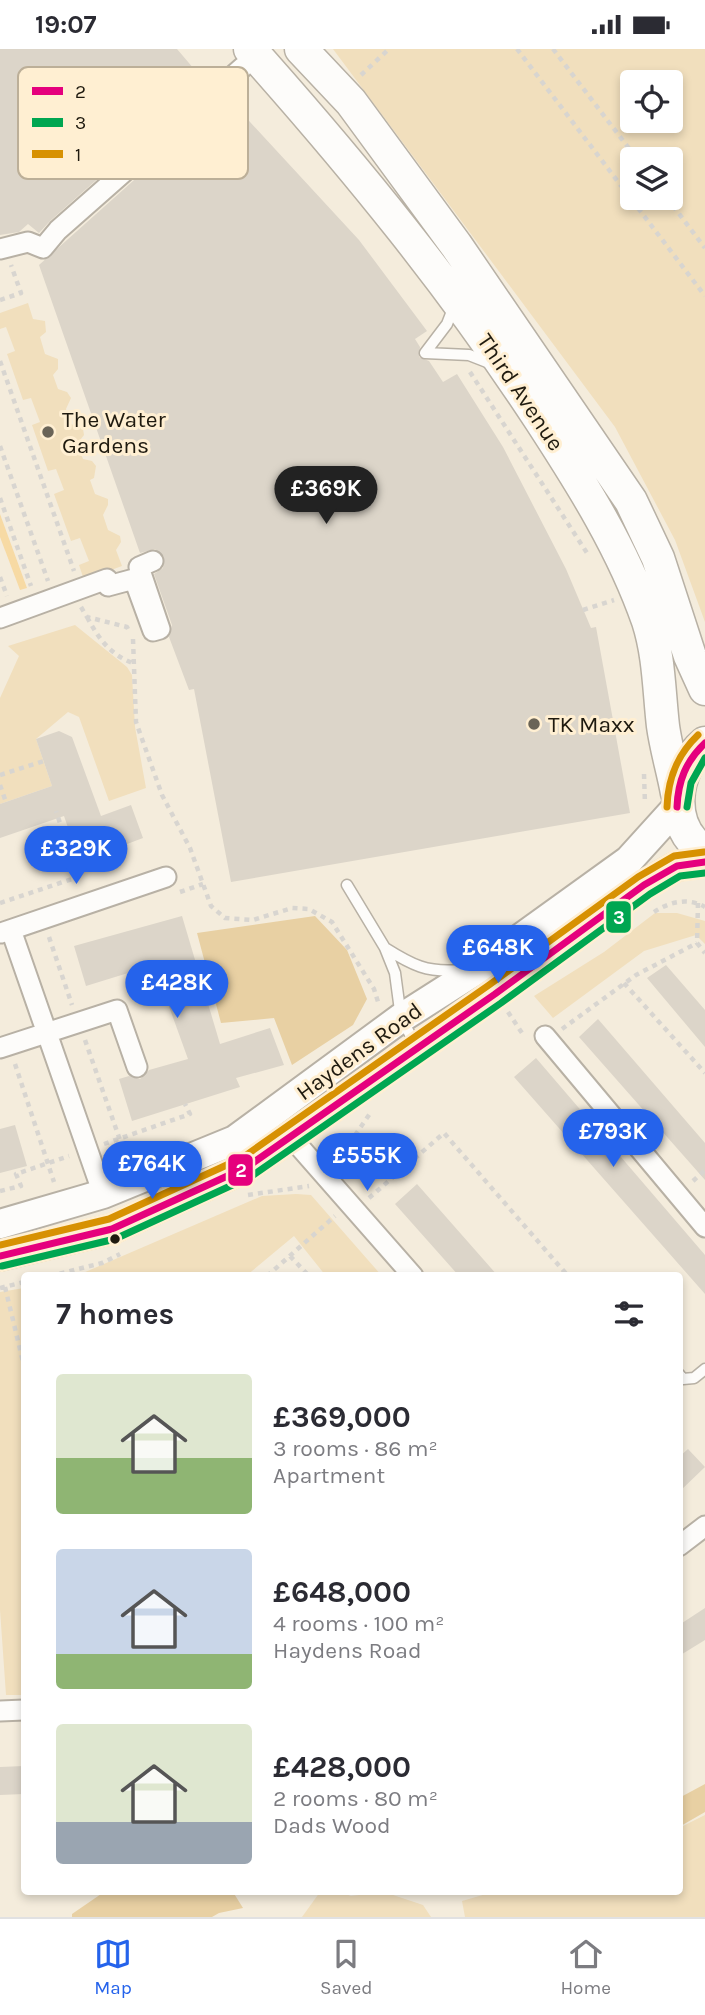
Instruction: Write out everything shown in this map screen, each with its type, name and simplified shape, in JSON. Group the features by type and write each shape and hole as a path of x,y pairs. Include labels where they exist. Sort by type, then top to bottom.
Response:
{"main road":[{"name":"Third Avenue","path":"301,49 342,93 456,244 631,501 658,558 705,689"},
{"name":"Third Avenue","path":"246,58 340,150 457,299 586,489 631,579 649,623 677,800 688,835 705,852"},
{"path":"677,800 682,772 694,752 705,743"}],"street":[{"path":"2,249 28,242 43,248 58,230 114,179"},
{"path":"0,618 107,579 108,586 134,579 153,631 160,629 139,567 153,561"},
{"name":"Haydens Road","path":"0,1224 100,1184 235,1140 273,1113 392,1016 478,969 629,860 677,800"},
{"name":"Haydens Road","path":"0,1256 112,1229 247,1167 495,994 644,885 677,866 705,862"},
{"path":"100,1184 47,1033 5,932 166,877"},
{"path":"4,1047 117,1010 137,1067"},
{"path":"545,1036 705,1227"},
{"path":"273,1113 290,1136 357,1202 410,1272"},
{"path":"683,1543 705,1526"},
{"path":"0,1711 21,1710"}],"lane":[{"path":"457,299 447,324 425,353 469,355 508,371"},
{"path":"347,884 385,948 395,973 392,1016 417,1046"},
{"path":"385,948 414,966 443,972 478,969"},
{"path":"683,1379 694,1378 705,1369"}],"path":[{"path":"342,93 388,49"},
{"path":"517,49 705,296"},
{"path":"553,49 628,147"},
{"path":"676,210 705,248"},
{"path":"0,300 21,293 2,249"},
{"path":"0,361 61,596"},
{"path":"466,366 590,558"},
{"path":"0,446 61,596"},
{"path":"0,498 61,596 87,617 100,642 122,659 135,664"},
{"path":"611,591 619,611"},
{"path":"583,610 615,600"},
{"path":"87,617 127,627 134,641 135,722 162,795 190,848 211,906 225,918 253,920 309,909 332,922 392,1016"},
{"path":"0,775 44,761"},
{"path":"642,815 646,802 644,770"},
{"path":"0,785 6,802"},
{"path":"0,903 78,877 56,811"},
{"path":"698,903 696,943 705,953"},
{"path":"505,1008 528,1042 558,1031 624,983 696,943"},
{"path":"624,983 705,1073"},
{"path":"4,1047 55,1187"},
{"path":"272,1272 444,1133 565,1272"},
{"path":"332,1156 334,1166"},
{"path":"44,1189 100,1184 135,1162"},
{"path":"290,1256 305,1272"},
{"path":"21,1283 3,1287 21,1355"}],"shaded area":[{"path":"333,49 705,49 705,622 675,540 615,427"},
{"name":"The Water Gardens","path":"28,303 33,319 45,321 46,332 40,337 45,354 58,359 58,369 53,375 58,389 67,392 71,398 66,409 71,424 83,429 84,435 77,444 83,459 92,461 96,466 94,478 90,480 95,494 108,499 103,515 108,530 120,536 121,542 116,550 122,566 84,580 79,565 89,561 80,538 71,541 54,494 64,490 56,469 48,471 32,425 40,422 31,398 23,400 7,354 15,351 6,327 0,329 0,313"},
{"path":"0,514 27,588 20,590 0,537"},
{"path":"75,625 127,667 132,675 135,727 146,788 109,801 79,717 68,712 36,739 52,786 0,804 0,698 19,656 8,646"},
{"path":"655,913 677,913 705,921 705,944 696,935 644,951 553,1018 534,996 604,952"},
{"path":"315,916 347,950 367,999 353,1025 292,1065 274,1018 221,1023 197,933"},
{"path":"311,1195 378,1272 323,1272 294,1236 251,1272 85,1272 262,1196"},
{"path":"21,1288 21,1695 6,1695 0,1610 0,1292"},
{"path":"705,1784 705,1812 683,1825 683,1796"},
{"path":"705,1815 705,1917 465,1917 462,1901 483,1895 683,1895 683,1826"},
{"path":"100,1895 235,1895 243,1908 212,1917 72,1917 72,1914"},
{"path":"318,1895 393,1895 423,1905 431,1917 302,1917"}],"building":[{"path":"0,49 177,49 192,67 18,67 18,179 97,179 39,233 28,224 19,232 0,235"},
{"name":"The Water Gardens","path":"248,120 359,240 427,331 415,339 420,347 419,357 429,361 443,382 457,374 503,447 566,569 591,628 596,627 630,813 231,882 194,689 189,690 169,637 172,625 154,574 163,568 164,557 155,549 140,553 39,265 135,179 248,179"},
{"path":"59,731 72,737 101,816 131,805 143,838 111,850 112,855 92,863 78,857 64,816 0,838 0,804 52,786 36,739"},
{"path":"182,916 220,1044 270,1028 284,1065 236,1078 240,1087 132,1121 119,1079 129,1076 140,1079 149,1070 188,1059 154,965 86,986 74,946"},
{"path":"666,965 705,1010 705,1047 647,978"},
{"path":"598,1019 705,1143 705,1180 579,1037"},
{"path":"536,1058 705,1255 705,1294 514,1077"},
{"path":"15,1125 27,1166 0,1173 0,1129"},
{"path":"417,1184 494,1272 455,1272 395,1204"},
{"path":"688,1449 705,1467 683,1488 683,1453"},
{"path":"705,1608 705,1640 683,1654 683,1622"},
{"path":"21,1766 21,1794 0,1795 0,1767"}],"transit line":[{"name":"1","path":"667,807 669,786 675,768 684,751 698,735"},
{"name":"2","path":"677,807 684,772 705,743"},
{"name":"3","path":"687,807 691,783 705,758"},
{"name":"1","path":"0,1245 109,1219 242,1158 638,877 674,856 704,852"},
{"name":"2","path":"0,1256 112,1229 247,1167 495,994 644,885 677,866 705,862"},
{"name":"3","path":"2,1266 115,1239 252,1176 501,1003 650,894 680,876 705,873"}],"place":[{"name":"The Water Gardens","path":"48,432"},
{"name":"TK Maxx","path":"534,724"}]}
